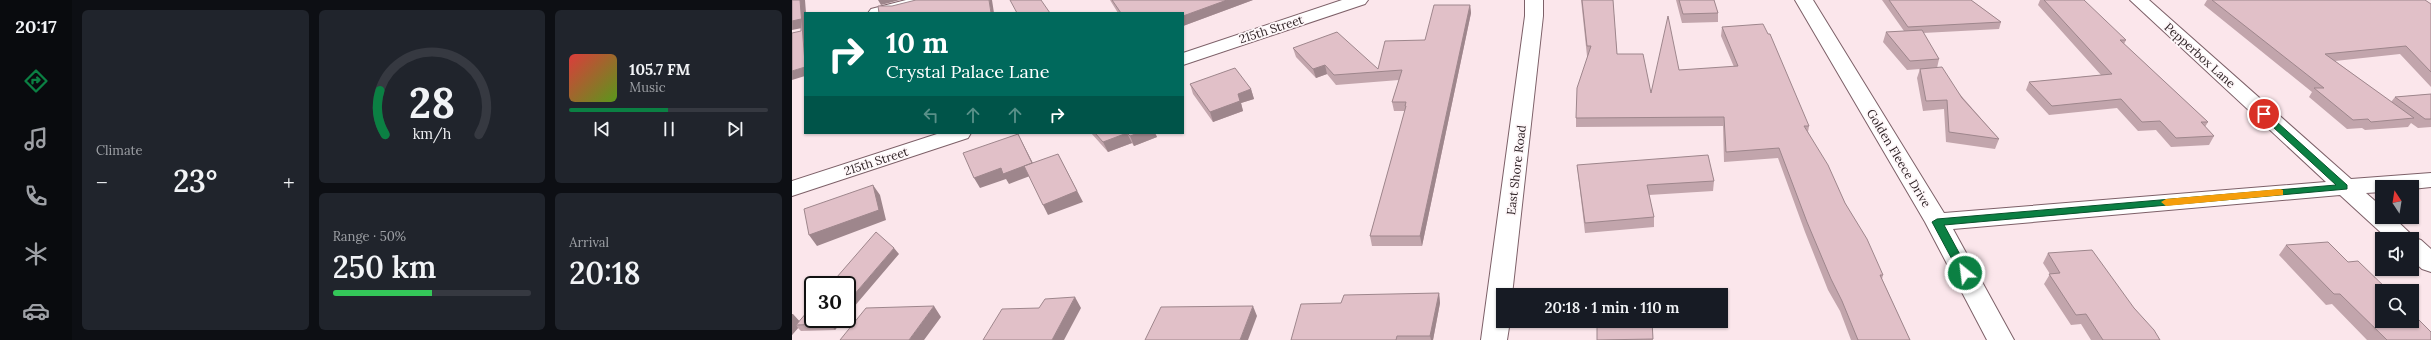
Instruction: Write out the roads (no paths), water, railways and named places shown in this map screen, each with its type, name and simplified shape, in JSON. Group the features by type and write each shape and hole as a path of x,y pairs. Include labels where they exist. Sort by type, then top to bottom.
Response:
{"street":[{"path":"881,12 925,0"},
{"name":"215th Street","path":"1184,59 1359,0"},
{"name":"East Shore Road","path":"1494,340 1534,16 1534,0"},
{"name":"Golden Fleece Drive","path":"1804,0 1937,222 2001,340"},
{"name":"Pepperbox Lane","path":"2139,0 2395,232"},
{"name":"215th Street","path":"792,189 958,134"},
{"path":"1937,222 2431,180"},
{"path":"2419,252 2431,263"}]}
